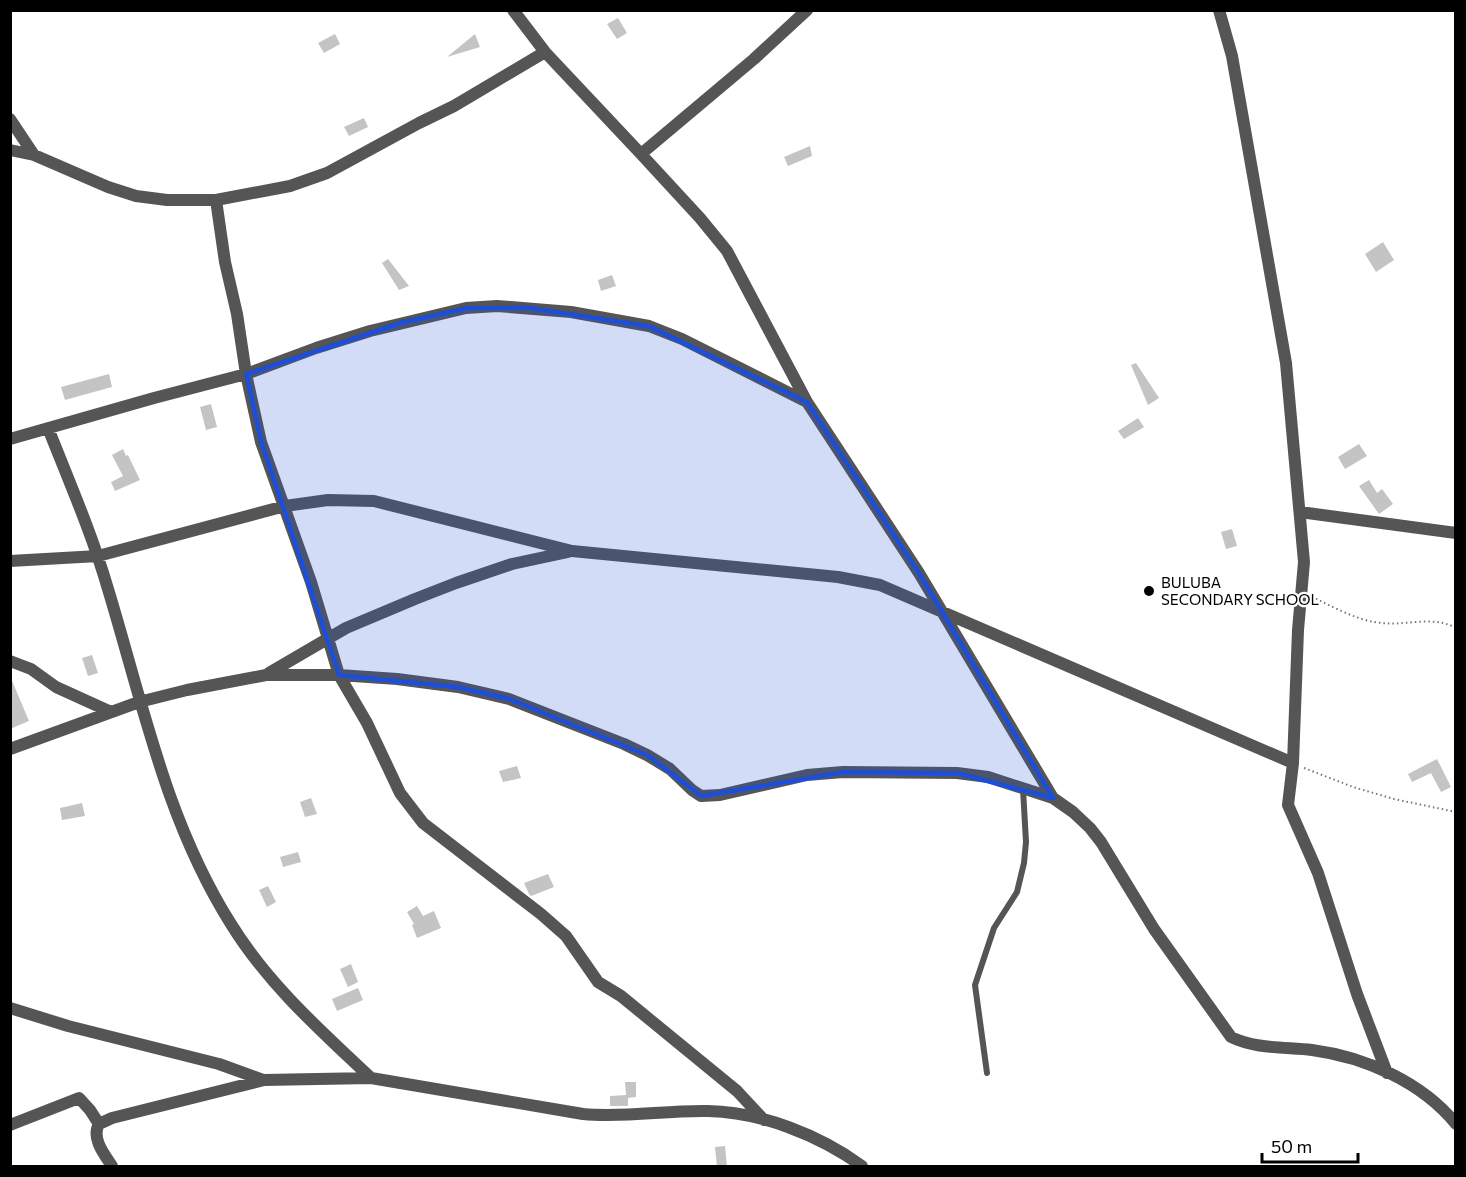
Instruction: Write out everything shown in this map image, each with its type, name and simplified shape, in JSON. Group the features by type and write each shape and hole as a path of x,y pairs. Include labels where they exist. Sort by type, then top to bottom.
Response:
{"street":[{"path":"513,10 545,52 700,218 727,252 807,402 944,613 1053,798"},
{"path":"641,154 754,59 807,10"},
{"path":"1219,10 1232,56 1286,363 1300,512 1304,562 1293,715 1293,763 1288,797 1290,811 1318,873 1357,994 1387,1073"},
{"path":"10,150 34,155 108,187 136,196 159,200 216,200 290,186 327,173 454,106 545,52"},
{"path":"10,119 34,155"},
{"path":"216,200 225,262 261,442 285,506 339,675 367,723 400,793 423,824 566,936 598,982 636,1008 737,1091 764,1119"},
{"path":"10,439 246,374 316,348 402,322 466,308 525,307 571,312 649,326 682,339 807,402"},
{"path":"48,428 98,556 139,702 181,829 230,923 273,983 371,1078"},
{"path":"10,561 98,556 285,506 328,500 374,501 572,551 728,565 869,582 900,592 1293,763"},
{"path":"1300,512 1455,533"},
{"path":"266,675 346,628 456,582 512,564 572,551"},
{"path":"10,661 31,669 66,692 111,711"},
{"path":"10,749 139,702 266,675 339,675 397,679 448,686 509,699 647,755 670,769 701,796 720,795 807,775 843,772 957,773 988,777 1053,798 1073,812 1101,842 1154,929 1231,1037 1249,1044 1314,1050 1350,1058 1387,1073 1424,1092 1446,1112 1455,1124"},
{"path":"10,1008 68,1026 219,1064 264,1080"},
{"path":"99,1124 154,1107 264,1080 371,1078 613,1117 708,1111 735,1113 764,1119 822,1142 862,1167"},
{"path":"10,1125 79,1098 99,1124 96,1137 112,1167"}],"lane":[{"path":"987,1073 975,985 993,928 1017,892 1026,842 1023,789"}],"path":[{"path":"1302,592 1351,615 1370,621 1384,624 1438,621 1455,628"},
{"path":"1293,763 1334,780 1394,799 1455,812"}],"highlighted area":[{"path":"525,307 649,326 807,402 919,573 1053,798 957,773 843,772 701,796 647,755 509,699 458,687 339,675 261,442 246,374 402,322 466,308"}],"building":[{"path":"618,18 627,33 617,39 607,24"},
{"path":"335,34 340,44 324,53 318,43"},
{"path":"475,34 480,47 447,57"},
{"path":"364,118 368,127 349,136 344,127"},
{"path":"810,146 812,156 788,166 784,157"},
{"path":"1383,242 1394,260 1376,272 1365,254"},
{"path":"388,259 409,286 399,290 382,263"},
{"path":"612,275 616,286 601,291 598,280"},
{"path":"1136,363 1159,398 1148,405 1131,365"},
{"path":"109,374 112,387 65,400 61,387"},
{"path":"211,404 217,427 206,430 200,407"},
{"path":"1138,418 1144,427 1124,439 1118,431"},
{"path":"1359,444 1367,456 1345,469 1338,457"},
{"path":"123,449 140,480 115,491 111,482 123,476 112,455"},
{"path":"1369,480 1377,493 1382,489 1393,504 1379,514 1359,486"},
{"path":"1232,529 1237,546 1226,549 1221,532"},
{"path":"92,655 98,673 88,676 82,658"},
{"path":"10,676 29,721 10,729"},
{"path":"1437,759 1451,787 1441,792 1431,773 1412,782 1408,774"},
{"path":"517,766 521,778 503,782 499,771"},
{"path":"311,798 317,814 305,817 300,802"},
{"path":"82,803 85,816 62,820 60,808"},
{"path":"298,852 301,862 283,867 280,857"},
{"path":"548,874 554,887 531,896 524,883"},
{"path":"268,886 276,902 267,907 259,890"},
{"path":"417,906 423,916 434,911 441,928 417,938 412,925 414,924 407,912"},
{"path":"351,964 358,982 348,987 340,969"},
{"path":"358,988 363,1000 337,1011 332,999"},
{"path":"625,1082 636,1082 636,1097 628,1098 628,1106 610,1106 610,1096 626,1095"},
{"path":"725,1146 727,1167 717,1167 715,1147"}],"place":[{"name":"BULUBA SECONDARY SCHOOL","path":"1149,591"}]}
